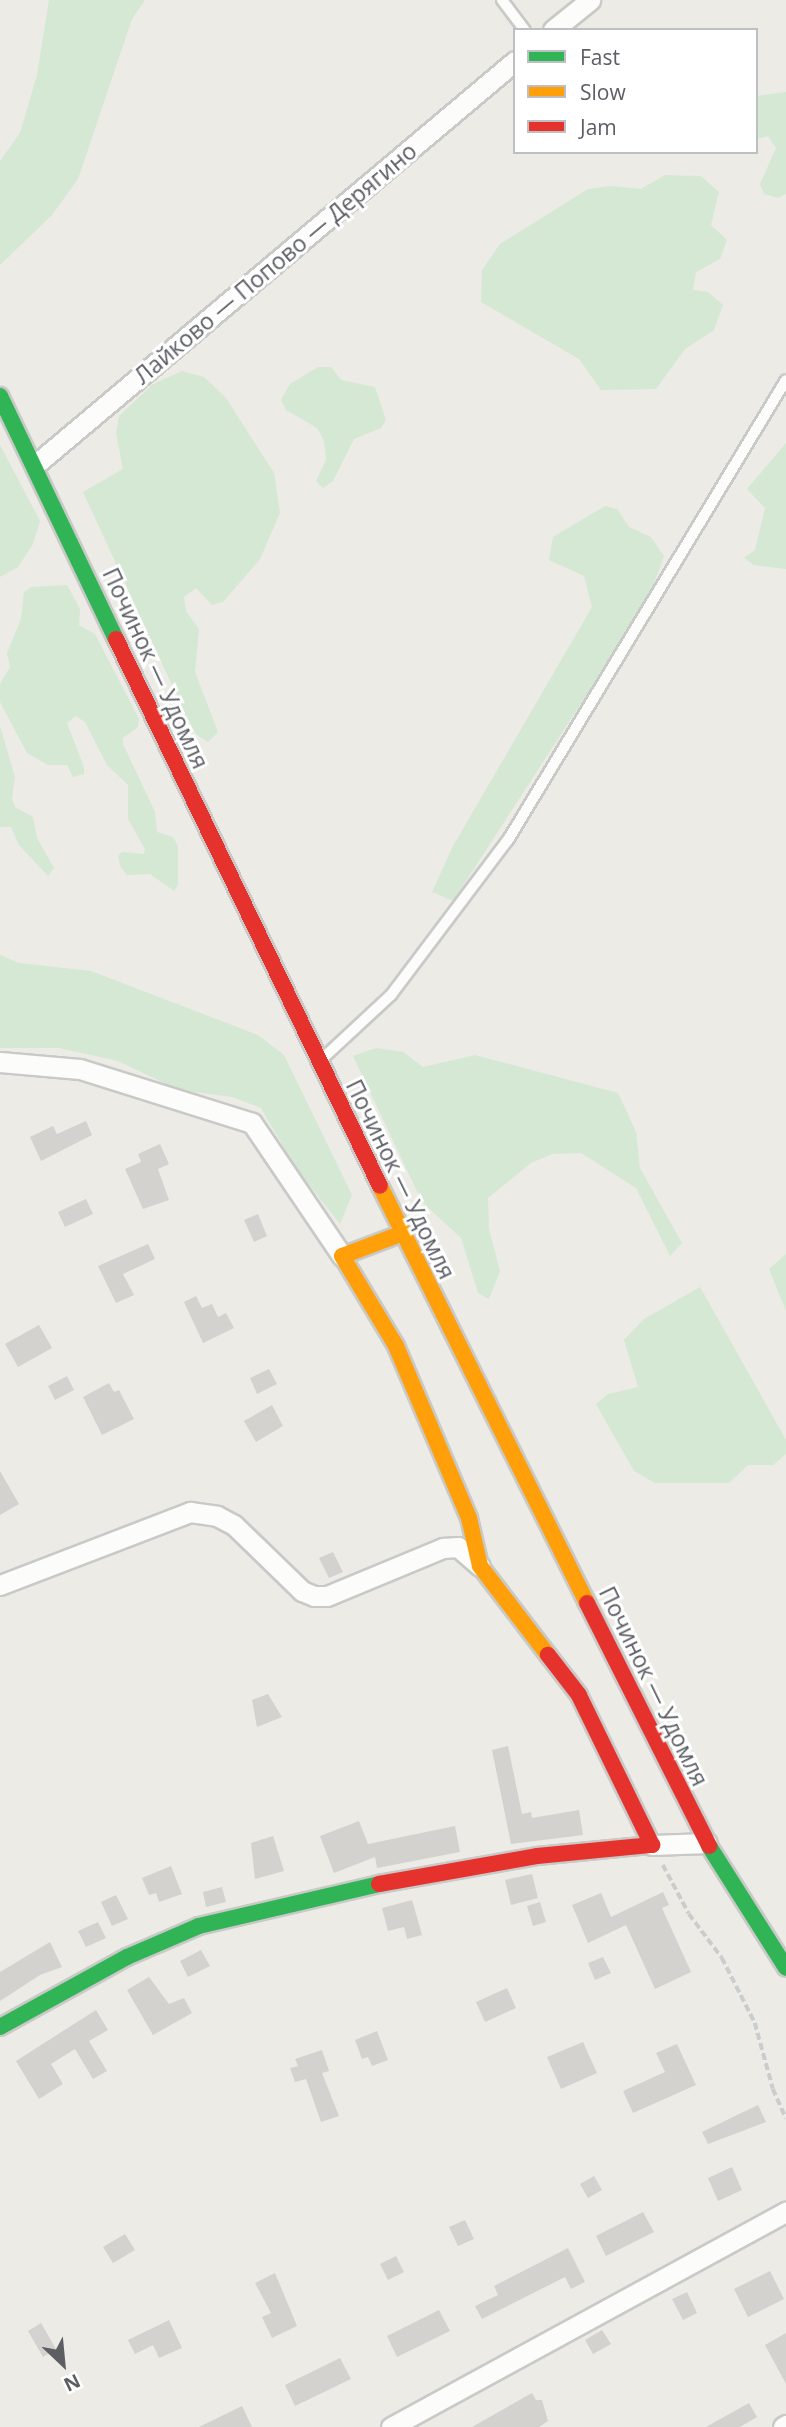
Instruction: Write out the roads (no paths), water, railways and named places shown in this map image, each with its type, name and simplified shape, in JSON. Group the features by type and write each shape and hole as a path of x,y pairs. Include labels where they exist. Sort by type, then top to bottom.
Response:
{"main road":[{"name":"Починок — Удомля","path":"0,396 318,1062 707,1843 786,1968"},
{"path":"0,2027 127,1957 199,1926 366,1886 537,1856 652,1845 579,1695 480,1566 469,1518 396,1346 342,1256 403,1233"}],"street":[{"path":"555,28 590,0"},
{"name":"Лайково — Попово — Дерягино","path":"34,465 513,63"},
{"path":"0,1062 80,1069 252,1123 342,1256"},
{"path":"0,1585 190,1512 217,1516 234,1525 302,1591 314,1596 348,1588 443,1548 458,1547 480,1566"},
{"path":"652,1845 707,1843"},
{"path":"391,2427 786,2212"}],"lane":[{"path":"502,0 523,28"},
{"path":"318,1062 391,995 508,840 786,380"}]}
